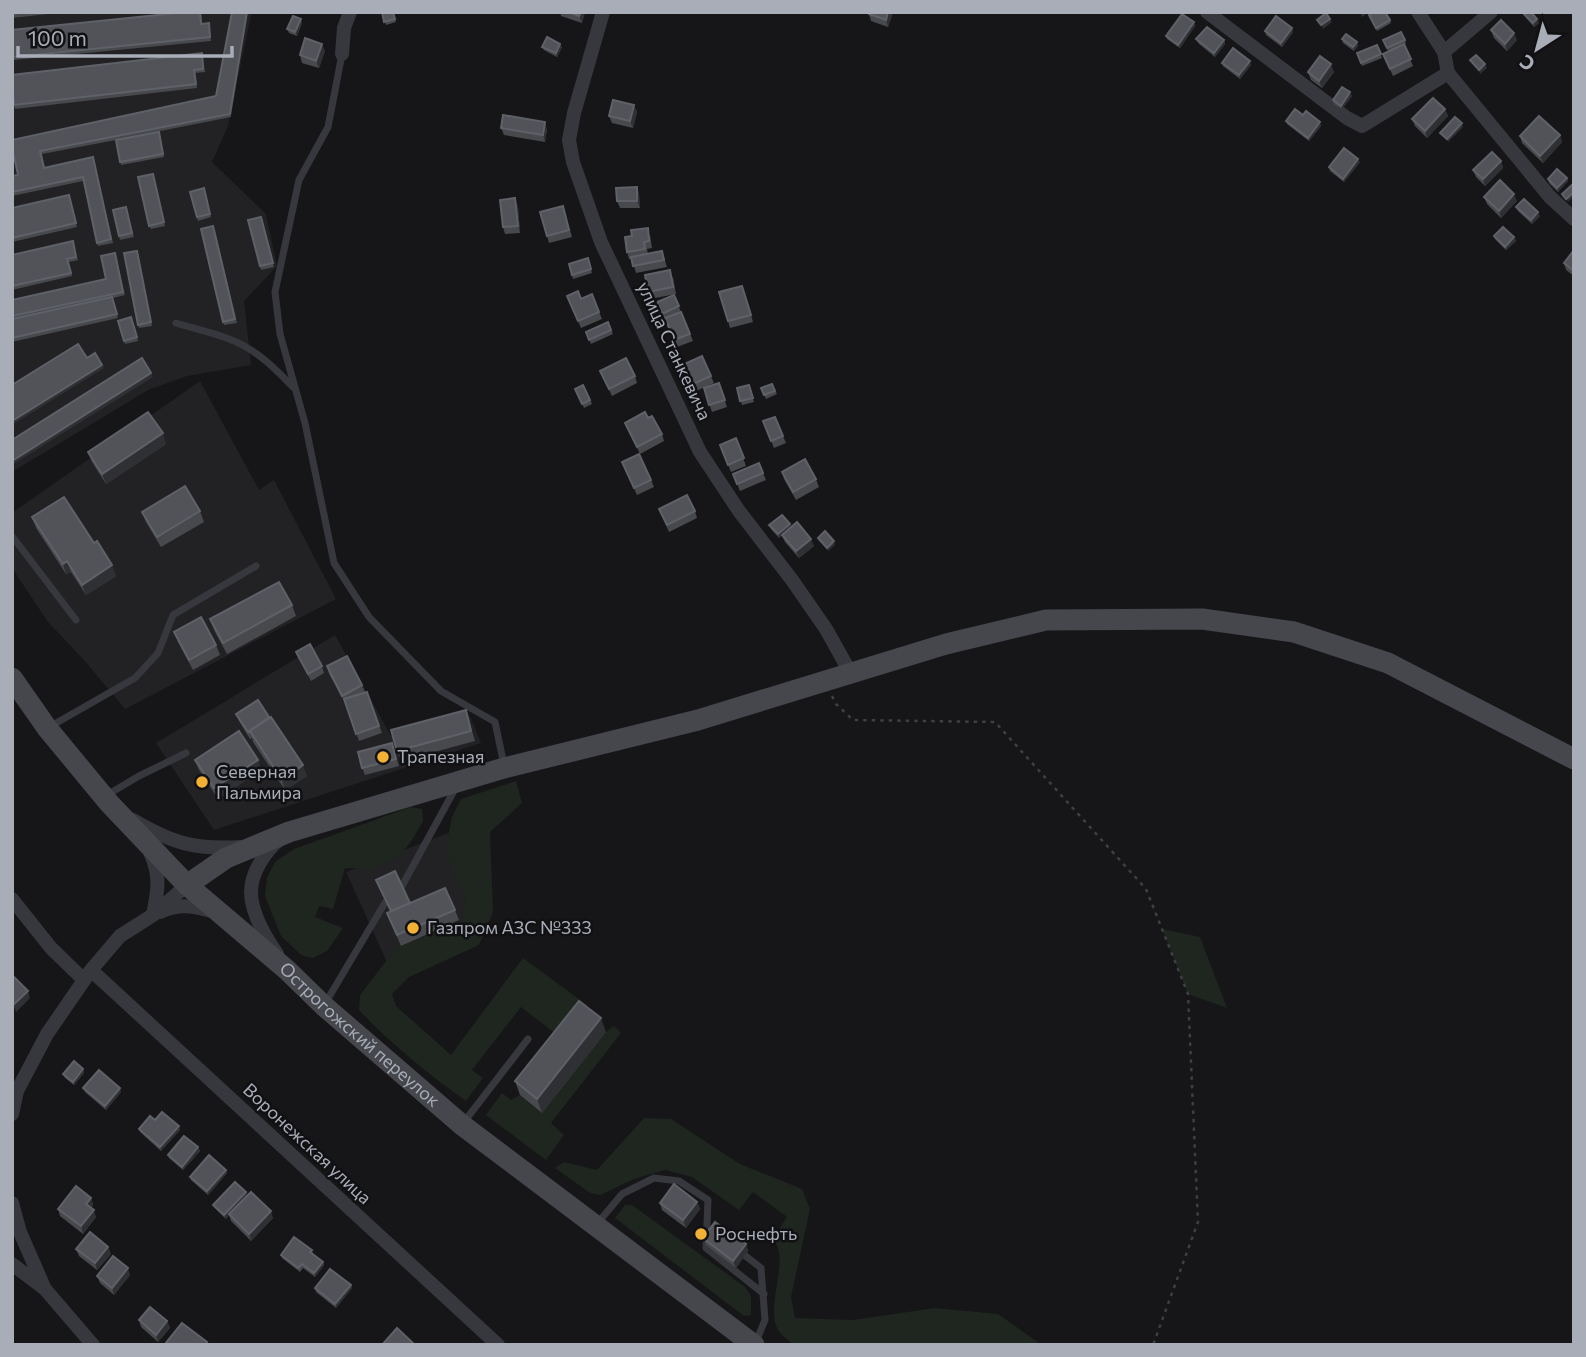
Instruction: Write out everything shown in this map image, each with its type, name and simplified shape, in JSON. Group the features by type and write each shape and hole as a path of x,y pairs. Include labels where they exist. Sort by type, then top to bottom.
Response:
{"main road":[{"path":"187,886 226,858 289,832 460,780 698,720 946,644 1046,620 1202,619 1294,632 1388,663 1574,759"},
{"name":"Острогожский переулок","path":"12,678 47,728 106,800 187,886 287,970 324,1006 462,1125 754,1345"}],"street":[{"path":"342,54 344,28 350,12"},
{"name":"улица Станкевича","path":"603,12 569,140 573,162 601,243 700,452 739,511 819,619 850,672"},
{"path":"1207,12 1347,118 1362,126 1448,73"},
{"path":"1418,12 1444,52 1448,73 1550,197 1574,219"},
{"path":"1444,52 1491,12"},
{"path":"106,800 154,832 185,844 215,849 252,847"},
{"path":"287,970 256,914 251,892 257,865 272,845 289,832"},
{"path":"145,841 157,866 158,886 153,915"},
{"path":"12,1114 17,1091 47,1034 87,975 120,936 153,915 187,886"},
{"name":"Воронежская улица","path":"12,899 51,948 87,975 498,1345"},
{"path":"153,915 175,906 195,907 221,914"},
{"path":"12,1203 20,1232 45,1289"},
{"path":"12,1264 45,1289 93,1345"}],"lane":[{"path":"342,54 328,127 299,180 275,292 280,334 305,423 334,563 369,617 441,691 495,722 504,768"},
{"path":"176,323 245,347 272,366 293,387"},
{"path":"12,536 76,620"},
{"path":"47,728 135,678 158,653 173,615 256,566"},
{"path":"106,800 139,776 186,753"},
{"path":"402,886 460,780"},
{"path":"324,1006 386,901"},
{"path":"462,1125 528,1039"},
{"path":"596,1226 622,1194 654,1178 678,1181 708,1200 706,1248 764,1294"},
{"path":"706,1225 717,1234"},
{"path":"728,1243 761,1268 765,1320 754,1345"}],"path":[{"path":"824,681 836,704 853,720 995,722 1146,889 1188,994 1198,1222 1153,1345"}],"shaded area":[{"path":"12,12 255,12 251,15 228,126 212,162 266,214 277,266 244,301 251,365 187,376 148,390 12,472"},
{"path":"200,381 259,490 274,480 336,599 125,709 48,622 12,568 12,513"},
{"path":"335,635 391,736 470,716 481,743 214,830 156,743"},
{"path":"516,781 522,803 490,832 493,912 479,945 409,977 392,994 396,1006 451,1055 523,958 587,1005 584,1015 560,1037 521,1007 472,1070 483,1078 466,1101 410,1058 371,1023 359,1010 360,995 396,948 463,921 466,900 448,857 447,841 452,817 461,799"},
{"path":"411,807 422,809 423,821 400,856 372,869 345,868 333,909 319,906 315,917 343,928 327,951 313,958 301,955 281,936 265,896 267,878 275,862 294,849"},
{"path":"451,832 476,928 391,971 346,872"},
{"path":"1162,929 1200,937 1227,1008 1188,994"},
{"path":"614,1026 621,1033 551,1123 564,1135 546,1160 486,1115 502,1093 511,1100 520,1095 542,1113 606,1032"},
{"path":"644,1118 671,1119 740,1164 802,1189 810,1209 791,1297 795,1318 853,1320 935,1308 998,1314 1042,1345 794,1345 778,1330 774,1312 780,1257 773,1238 787,1217 753,1192 739,1210 692,1177 665,1170 634,1179 600,1195 590,1193 555,1168 564,1162 597,1170"},
{"path":"625,1205 632,1205 745,1287 751,1296 751,1315 744,1316 615,1218"}],"building":[{"path":"200,12 201,24 209,23 210,37 13,57 12,30"},
{"path":"232,12 247,12 230,114 40,151 44,168 93,157 111,239 97,243 83,177 12,192 12,176 18,175 12,156 12,140 216,96"},
{"path":"382,12 393,12 395,19 384,22"},
{"path":"869,12 888,12 886,20"},
{"path":"1385,12 1390,20 1376,28 1369,15"},
{"path":"1522,12 1531,12 1537,19 1533,23"},
{"path":"1326,13 1330,19 1321,25 1317,20"},
{"path":"1182,14 1194,22 1178,45 1166,36"},
{"path":"293,16 301,19 295,32 287,29"},
{"path":"1276,16 1292,28 1281,43 1265,31"},
{"path":"1501,20 1514,33 1505,44 1491,30"},
{"path":"1207,27 1224,40 1214,53 1196,39"},
{"path":"1401,32 1405,40 1387,48 1383,40"},
{"path":"1346,34 1357,42 1353,47 1342,39"},
{"path":"547,37 560,44 556,53 542,47"},
{"path":"305,38 322,44 316,61 300,55"},
{"path":"1404,44 1411,59 1390,69 1383,54"},
{"path":"1377,45 1381,54 1361,63 1357,53"},
{"path":"1233,48 1250,61 1239,75 1222,63"},
{"path":"202,53 203,69 194,70 196,84 14,105 12,75"},
{"path":"1476,55 1485,64 1479,70 1470,60"},
{"path":"1320,56 1331,64 1319,81 1308,72"},
{"path":"1342,87 1350,92 1341,106 1333,100"},
{"path":"1433,98 1445,109 1425,131 1412,119"},
{"path":"613,100 634,105 630,121 609,116"},
{"path":"1295,109 1303,115 1306,111 1320,122 1308,138 1286,121"},
{"path":"503,115 545,122 543,135 501,128"},
{"path":"1539,116 1560,135 1540,156 1520,136"},
{"path":"1455,117 1462,123 1447,139 1440,133"},
{"path":"159,132 163,154 120,162 116,140"},
{"path":"1344,148 1358,159 1343,179 1329,167"},
{"path":"1492,152 1501,161 1483,179 1473,170"},
{"path":"1557,169 1567,178 1557,188 1548,179"},
{"path":"153,174 164,222 149,226 138,177"},
{"path":"1500,180 1514,194 1499,211 1484,197"},
{"path":"1572,185 1574,192 1566,199 1562,194"},
{"path":"637,187 637,201 617,201 616,188"},
{"path":"204,188 210,214 197,217 190,192"},
{"path":"69,195 76,223 12,238 12,208"},
{"path":"515,198 518,226 503,227 500,200"},
{"path":"1524,199 1538,212 1531,220 1516,207"},
{"path":"563,206 569,230 547,236 540,212"},
{"path":"126,207 132,233 119,236 113,210"},
{"path":"261,217 273,263 260,266 248,220"},
{"path":"213,226 235,319 223,322 201,229"},
{"path":"1503,227 1514,237 1505,247 1494,236"},
{"path":"648,228 649,241 644,242 645,249 627,252 625,237 632,236 631,230"},
{"path":"73,241 76,257 67,259 71,273 12,286 12,255"},
{"path":"1574,250 1574,271 1564,263"},
{"path":"137,251 151,322 138,325 124,253"},
{"path":"662,251 664,260 633,266 631,257"},
{"path":"115,253 123,292 12,316 12,300 106,279 101,256"},
{"path":"588,258 591,269 572,275 569,264"},
{"path":"670,270 673,287 648,292 645,275"},
{"path":"742,286 751,315 728,321 719,292"},
{"path":"578,291 581,299 592,294 599,312 578,321 567,296"},
{"path":"674,295 679,306 662,314 657,302"},
{"path":"112,297 117,314 12,338 12,319"},
{"path":"681,312 690,334 674,340 665,318"},
{"path":"131,317 137,337 124,341 118,321"},
{"path":"608,322 611,330 589,340 586,332"},
{"path":"78,344 87,358 95,353 102,365 12,421 12,385"},
{"path":"702,356 711,376 691,385 682,365"},
{"path":"142,358 151,373 12,461 12,440"},
{"path":"626,358 635,376 609,389 600,371"},
{"path":"719,383 725,400 709,405 704,388"},
{"path":"772,384 775,391 764,395 761,388"},
{"path":"583,385 590,400 582,404 575,389"},
{"path":"749,385 753,398 740,401 737,388"},
{"path":"148,412 163,433 102,474 88,452"},
{"path":"645,412 648,418 652,416 662,434 637,447 625,423"},
{"path":"775,417 783,436 771,441 763,421"},
{"path":"736,438 744,458 728,465 720,445"},
{"path":"639,454 651,480 634,488 622,462"},
{"path":"805,459 816,479 793,492 782,472"},
{"path":"759,463 763,473 737,484 733,474"},
{"path":"185,486 200,511 157,537 142,512"},
{"path":"687,495 695,511 667,525 659,509"},
{"path":"64,497 112,565 82,585 67,561 63,564 32,517"},
{"path":"782,515 790,524 778,534 769,525"},
{"path":"797,522 811,539 796,551 782,535"},
{"path":"825,531 834,541 827,548 818,538"},
{"path":"279,582 292,605 223,643 210,619"},
{"path":"201,617 216,645 189,660 174,632"},
{"path":"310,644 322,666 308,674 296,652"},
{"path":"347,656 362,685 342,696 327,666"},
{"path":"367,692 379,726 356,734 344,699"},
{"path":"258,700 269,717 248,732 236,714"},
{"path":"466,710 471,731 397,751 391,730"},
{"path":"271,717 303,765 282,780 250,731"},
{"path":"239,731 258,760 214,788 195,760"},
{"path":"392,743 396,759 362,768 358,752"},
{"path":"395,871 410,903 391,911 376,880"},
{"path":"445,888 455,910 397,935 387,913"},
{"path":"12,975 28,991 13,1005 12,1003"},
{"path":"579,1001 601,1018 537,1099 515,1081"},
{"path":"74,1061 83,1069 73,1082 63,1074"},
{"path":"99,1070 120,1088 105,1106 83,1088"},
{"path":"162,1112 179,1126 160,1147 139,1129 150,1116 155,1120"},
{"path":"184,1136 198,1147 182,1167 168,1155"},
{"path":"209,1155 226,1170 207,1191 190,1177"},
{"path":"235,1182 246,1192 224,1215 213,1205"},
{"path":"674,1184 697,1202 683,1220 660,1203"},
{"path":"76,1186 91,1198 86,1204 94,1210 81,1226 58,1209"},
{"path":"251,1192 271,1211 249,1234 229,1214"},
{"path":"715,1222 746,1244 733,1261 703,1238"},
{"path":"90,1232 108,1247 95,1263 76,1249"},
{"path":"294,1237 323,1262 314,1273 302,1264 298,1268 281,1255"},
{"path":"113,1256 128,1268 112,1288 97,1276"},
{"path":"330,1269 351,1285 335,1304 315,1288"},
{"path":"150,1307 167,1321 156,1335 139,1320"},
{"path":"182,1323 207,1342 205,1345 165,1344"},
{"path":"397,1328 415,1345 382,1345"}],"place":[{"name":"Трапезная","path":"383,757"},
{"name":"Северная Пальмира","path":"202,782"},
{"name":"Газпром АЗС №333","path":"413,928"},
{"name":"Роснефть","path":"701,1234"}]}
